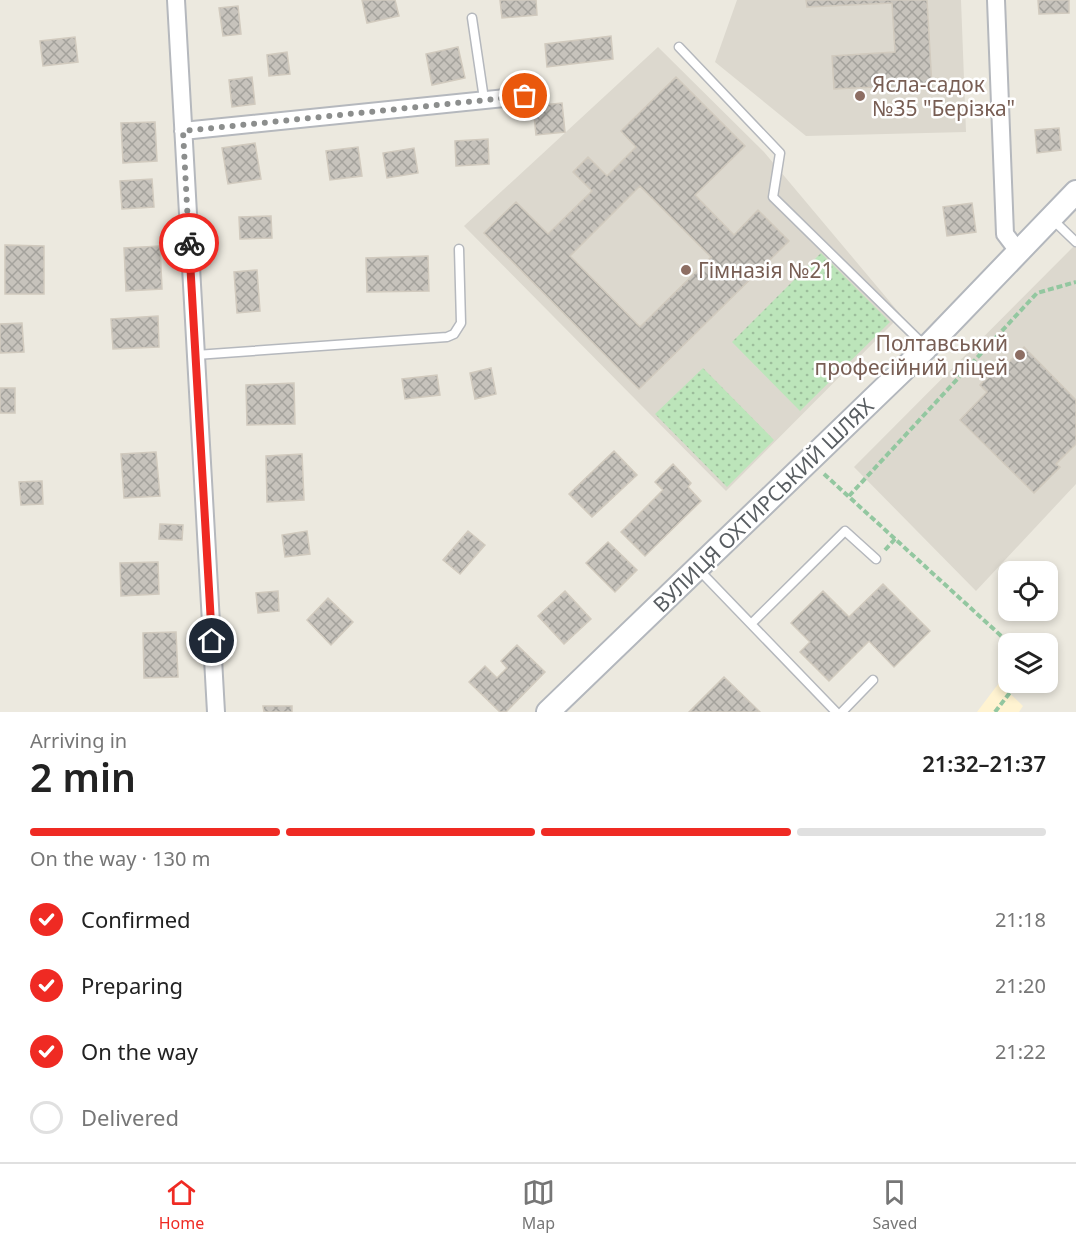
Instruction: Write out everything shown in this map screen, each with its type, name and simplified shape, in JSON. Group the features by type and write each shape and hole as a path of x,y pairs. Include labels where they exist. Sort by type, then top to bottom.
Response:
{"main road":[{"name":"ВУЛИЦЯ ОХТИРСЬКИЙ ШЛЯХ","path":"548,712 927,348 1076,192"}],"street":[{"path":"176,0 216,712"},
{"path":"996,0 1005,234 1018,251"},
{"path":"183,131 525,96"}],"lane":[{"path":"472,18 484,99"},
{"path":"680,47 780,153 772,197 927,348"},
{"path":"1051,218 1076,242"},
{"path":"196,355 447,337 454,333 461,323 459,249"},
{"path":"751,624 845,531 876,559"},
{"path":"697,569 836,712"},
{"path":"842,712 873,680"}],"path":[{"path":"849,496 1037,293 1076,282"},
{"path":"823,473 998,633"},
{"path":"995,712 1010,693"}],"shaded area":[{"name":"Ясла-садок №35 \"Берізка\"","path":"737,0 961,0 966,132 806,136 715,62"},
{"name":"Гімназія №21","path":"658,47 764,152 901,315 726,491 464,226"},
{"name":"Полтавський професійний ліцей","path":"1076,244 1076,484 1004,561 998,561 998,567 976,591 854,467"},
{"path":"998,684 998,693 1009,693 1023,706 1019,712 977,712"}],"green space":[{"path":"821,253 890,322 800,411 732,342"},
{"path":"703,368 774,440 727,487 655,414"}],"building":[{"path":"362,0 395,0 399,16 367,23"},
{"path":"500,0 536,0 537,15 502,18"},
{"path":"806,0 927,0 932,87 834,89 832,56 895,52 892,3 807,7"},
{"path":"1038,0 1069,0 1069,13 1039,14"},
{"path":"238,6 241,34 223,36 219,8"},
{"path":"611,36 613,59 547,67 545,44"},
{"path":"75,37 78,62 43,66 40,41"},
{"path":"458,47 465,78 432,85 426,54"},
{"path":"287,52 290,74 269,76 267,55"},
{"path":"252,77 255,104 232,107 229,80"},
{"path":"676,77 745,146 695,195 734,235 758,210 789,241 639,389 484,233 516,202 548,234 592,191 573,172 588,157 607,176 636,147 621,131","holes":["640,186 711,257 640,327 570,256"]},
{"path":"562,103 565,132 536,135 533,106"},
{"path":"155,122 157,161 123,163 121,123"},
{"path":"1059,128 1061,150 1037,153 1035,130"},
{"path":"488,139 489,164 456,166 455,141"},
{"path":"255,143 261,179 228,184 222,148"},
{"path":"358,147 362,176 330,180 326,151"},
{"path":"414,148 418,173 387,178 383,153"},
{"path":"152,179 154,207 122,209 120,181"},
{"path":"972,203 976,232 947,236 943,207"},
{"path":"271,216 272,238 240,239 239,217"},
{"path":"5,245 44,246 44,294 5,294"},
{"path":"160,246 162,289 126,291 124,248"},
{"path":"428,256 429,291 367,292 366,258"},
{"path":"257,270 260,311 237,313 234,272"},
{"path":"158,316 159,347 113,349 111,319"},
{"path":"22,323 24,352 0,353 0,324"},
{"name":"Полтавський професійний ліцей","path":"1024,347 1076,400 1076,444 1056,464 1060,467 1034,493 960,420 987,392 980,385 992,372 996,375"},
{"path":"491,368 496,394 475,399 470,373"},
{"path":"437,375 440,395 405,399 402,379"},
{"path":"294,383 295,424 247,425 246,385"},
{"path":"0,388 15,388 15,413 0,413"},
{"path":"614,451 637,475 592,517 569,494"},
{"path":"156,452 160,496 124,498 121,454"},
{"path":"302,454 304,500 267,502 266,456"},
{"path":"673,464 691,483 688,487 701,501 645,556 621,532 663,490 655,482"},
{"path":"42,481 43,504 21,505 19,482"},
{"path":"160,524 183,525 182,540 159,539"},
{"path":"307,531 310,554 285,557 282,535"},
{"path":"468,531 485,545 460,574 443,560"},
{"path":"608,542 637,570 615,592 586,563"},
{"path":"158,562 159,594 121,596 120,563"},
{"path":"883,584 930,631 894,667 869,641 829,681 800,652 810,642 791,623 823,591 849,617"},
{"path":"278,591 279,611 258,613 256,593"},
{"path":"565,591 591,619 564,644 538,616"},
{"path":"328,598 353,622 331,645 307,620"},
{"path":"176,632 178,677 144,678 143,633"},
{"path":"517,645 545,672 506,712 500,712 469,682 485,666 497,678 507,668 501,661"},
{"path":"724,677 760,712 689,712"},
{"path":"263,706 292,706 292,712 264,712"}],"way so far":[{"path":"189,243 183,131 525,96"}],"place":[{"name":"Ясла-садок №35 \"Берізка\"","path":"860,96"},
{"name":"Гімназія №21","path":"686,270"},
{"name":"Полтавський професійний ліцей","path":"1020,355"}],"route":[{"path":"189,243 212,641"}]}
